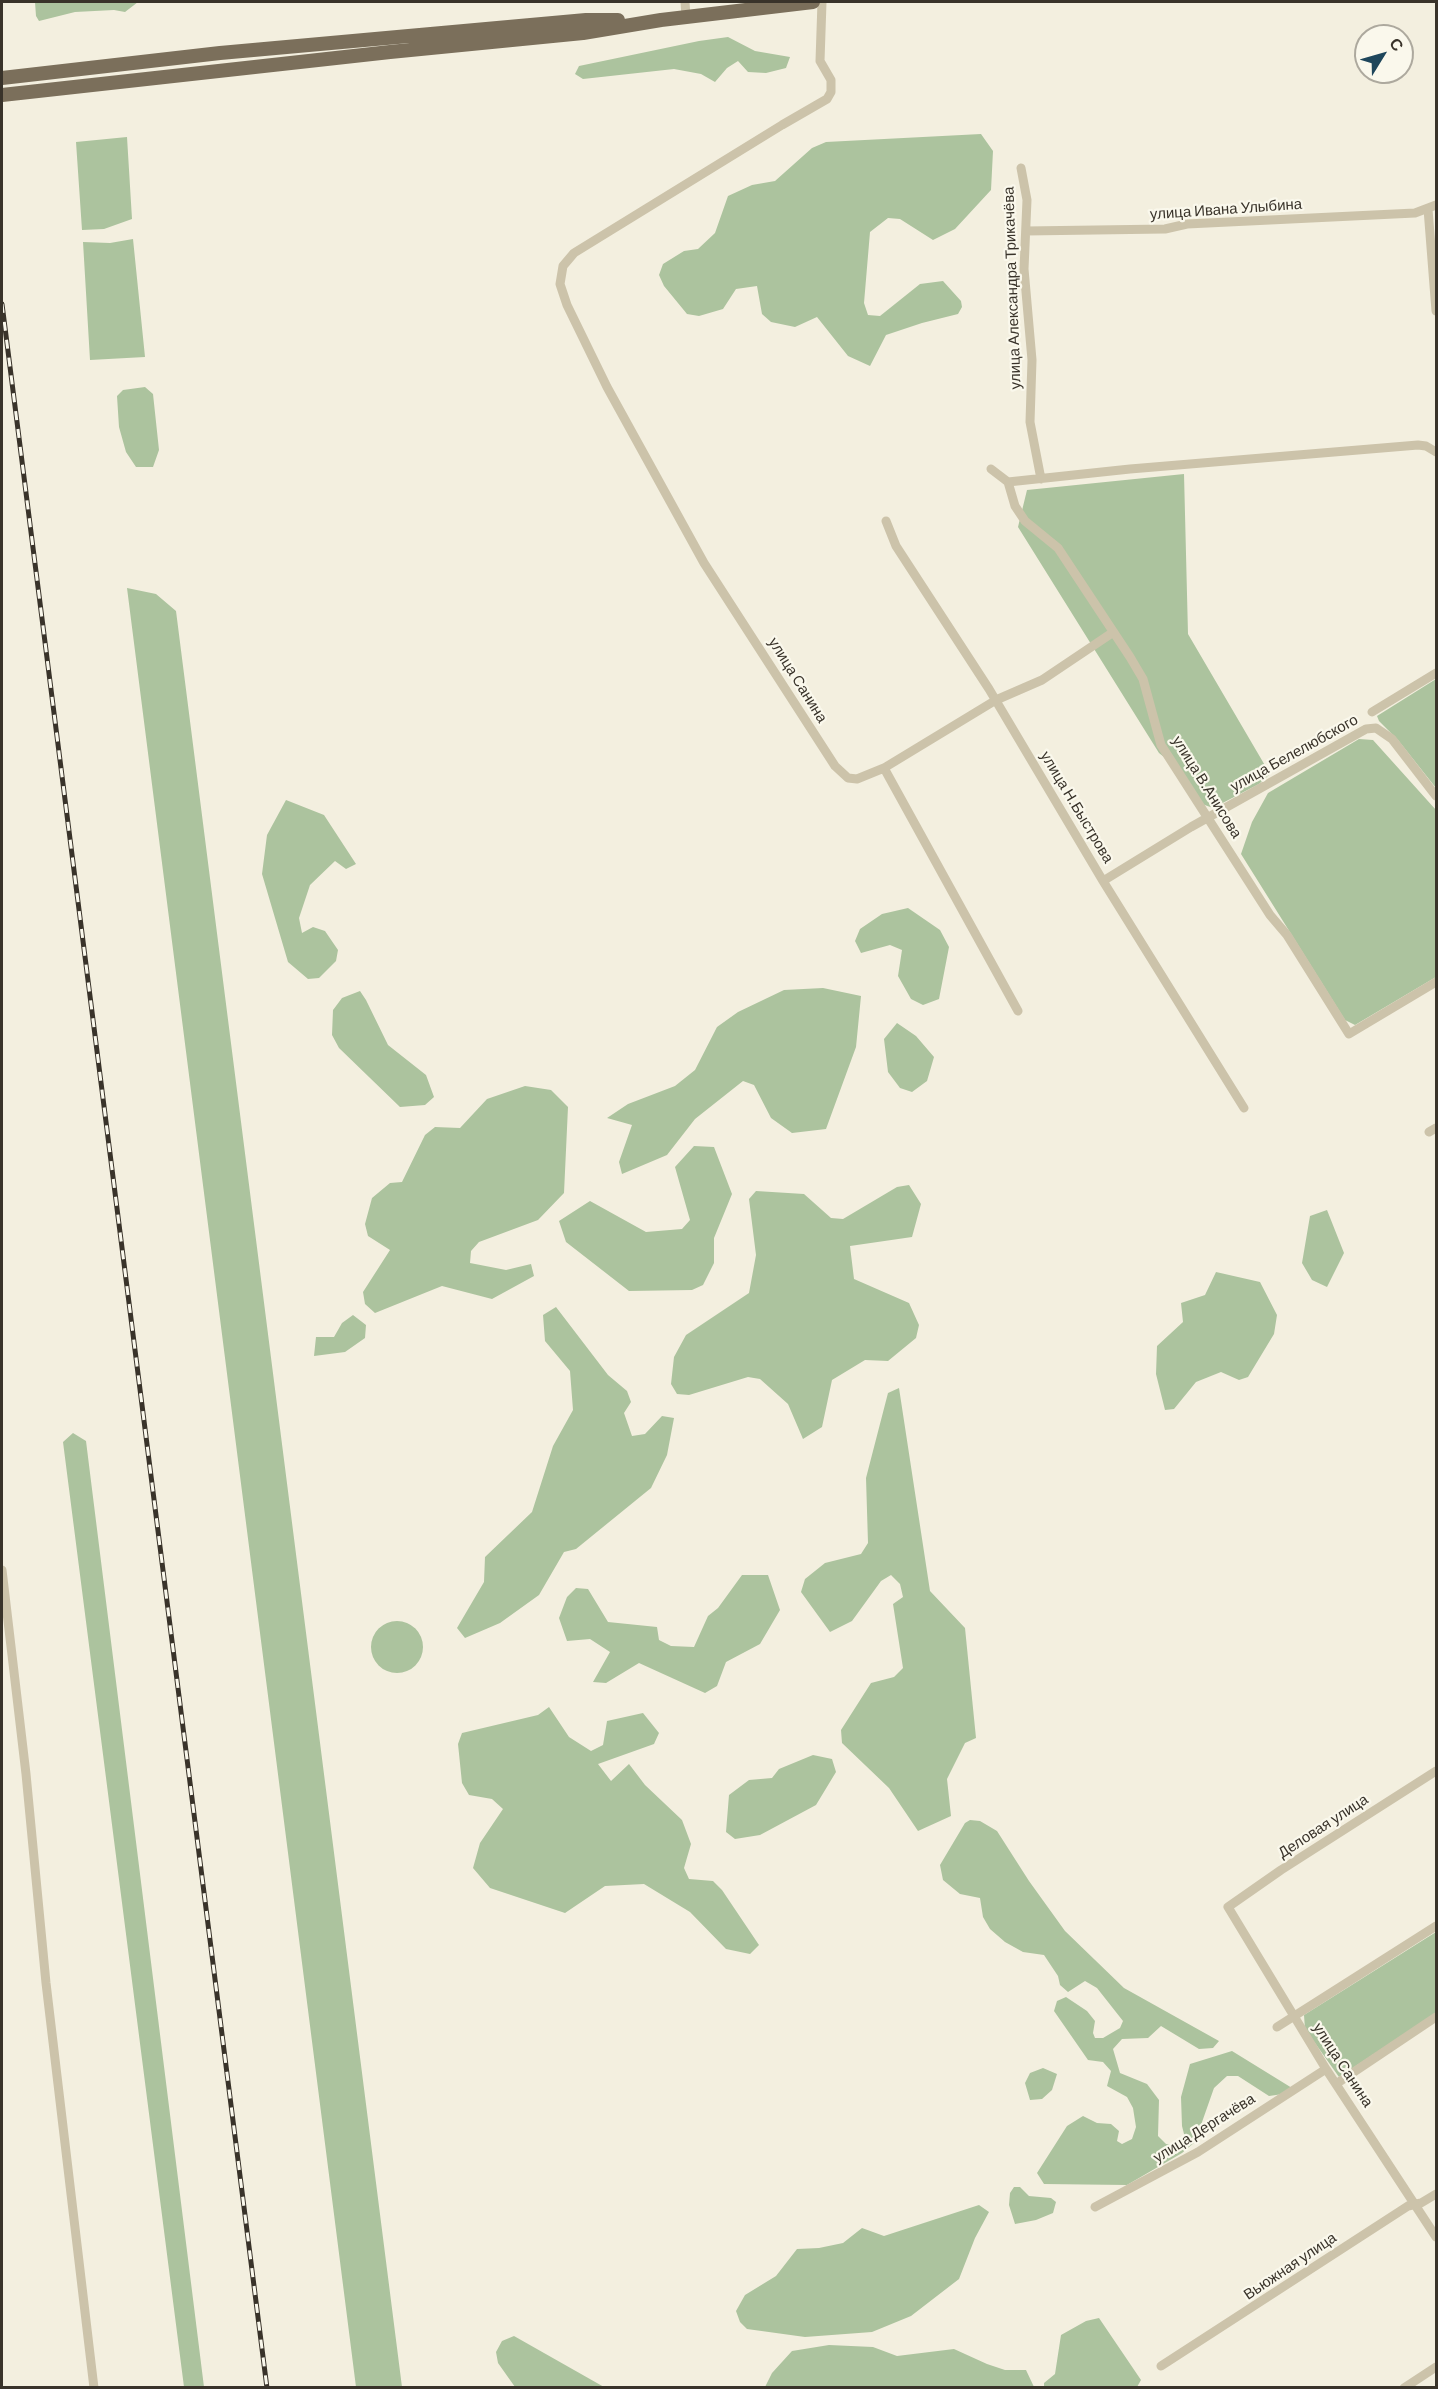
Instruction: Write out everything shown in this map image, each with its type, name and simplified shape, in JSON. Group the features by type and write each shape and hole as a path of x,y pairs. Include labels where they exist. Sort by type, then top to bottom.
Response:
{"main road":[{"path":"2,95 583,33 661,20 813,2"},
{"path":"2,78 254,50 586,20 661,20"}],"street":[{"path":"686,2 686,17"},
{"name":"улица Санина","path":"822,2 820,61 831,80 831,92 827,99 782,124 574,253 563,266 560,284 567,305 608,387 704,563 835,766 848,778 857,779 884,768"},
{"name":"улица Александра Трикачёва","path":"1021,168 1027,200 1024,269 1032,360 1030,422 1041,479"},
{"path":"1432,207 1437,311"},
{"name":"улица Ивана Улыбина","path":"1026,231 1165,229 1187,224 1415,213 1432,207"},
{"path":"990,469 1008,482 1292,454 1418,445 1435,450"},
{"name":"улица В.Анисова","path":"1008,482 1015,506 1025,521 1058,548 1143,679 1161,745 1270,915 1287,935 1349,1034 1437,982"},
{"name":"улица Н.Быстрова","path":"886,521 896,546 996,700 1103,881 1244,1108"},
{"path":"1018,1011 884,768 996,700 1042,680 1112,633"},
{"name":"улица Белелюбского","path":"1372,712 1437,673"},
{"name":"улица Белелюбского","path":"1103,881 1358,732 1376,728 1392,739 1437,796"},
{"path":"2,1570 4,1614 26,1774 46,1983 94,2388"},
{"name":"Деловая улица","path":"1228,1907 1281,1870 1437,1771"},
{"name":"улица Санина","path":"1228,1907 1326,2069 1437,2236"},
{"path":"1277,2027 1437,1926"},
{"path":"1336,2084 1437,2017"},
{"name":"улица Дергачёва","path":"1095,2207 1198,2152 1326,2069"},
{"name":"Вьюжная улица","path":"1161,2366 1408,2206 1437,2194"},
{"path":"1404,2388 1437,2367"}],"green space":[{"path":"35,2 138,2 125,12 114,10 75,12 39,21 36,16"},
{"path":"728,37 755,51 790,57 786,68 766,73 748,72 738,61 727,68 715,82 701,74 674,69 583,79 575,74 579,66"},
{"path":"981,134 993,151 991,190 955,229 933,240 900,219 888,218 870,232 864,303 868,315 880,316 920,284 943,281 961,301 962,307 958,314 886,335 870,366 848,356 817,317 795,327 771,322 762,314 757,286 736,289 723,309 699,316 687,314 664,286 659,275 663,264 684,251 698,249 715,233 728,196 752,185 775,181 812,148 826,142"},
{"path":"127,137 132,219 104,229 82,230 76,142"},
{"path":"133,239 145,357 90,360 83,242 110,243"},
{"path":"145,387 153,394 159,450 153,467 136,467 126,452 119,427 117,396 123,390"},
{"path":"1184,474 1188,634 1270,774 1259,784 1213,808 1202,804 1180,770 1159,753 1018,527 1027,490"},
{"path":"127,588 156,594 176,611 402,2387 356,2387"},
{"path":"1436,679 1436,788 1377,716"},
{"path":"1359,739 1373,740 1436,810 1436,977 1355,1025 1345,1020 1241,854 1252,822 1268,793"},
{"path":"286,800 324,815 356,864 346,869 335,861 310,885 299,918 302,933 313,927 325,931 338,950 336,961 319,978 308,979 288,962 262,874 267,835"},
{"path":"908,908 940,930 949,947 939,999 923,1005 911,999 898,976 902,950 890,945 861,953 855,941 860,929 882,914"},
{"path":"823,988 861,996 856,1047 826,1129 792,1133 771,1118 754,1085 743,1081 695,1119 667,1155 622,1174 619,1162 632,1125 607,1118 628,1104 675,1086 695,1070 717,1027 738,1012 784,990"},
{"path":"360,991 388,1045 426,1075 434,1097 425,1105 400,1107 339,1048 332,1035 333,1010 342,998"},
{"path":"897,1023 916,1036 934,1057 927,1081 912,1092 900,1088 888,1072 884,1039"},
{"path":"525,1086 551,1090 568,1107 564,1193 538,1220 479,1242 471,1251 470,1263 506,1270 531,1264 534,1276 492,1299 442,1286 375,1313 365,1304 363,1292 390,1250 368,1236 365,1224 372,1198 390,1183 402,1182 425,1135 435,1127 460,1128 487,1099"},
{"path":"694,1146 714,1147 732,1194 714,1238 714,1263 703,1285 692,1290 629,1291 566,1242 559,1221 590,1201 646,1232 682,1229 690,1220 675,1167"},
{"path":"909,1185 921,1204 912,1237 850,1246 854,1279 909,1303 919,1325 916,1338 888,1361 865,1360 832,1380 822,1427 803,1439 788,1404 760,1379 748,1377 689,1395 677,1394 671,1384 674,1357 686,1335 749,1293 756,1255 749,1199 756,1191 804,1194 831,1218 843,1219 897,1187"},
{"path":"1327,1210 1344,1253 1327,1287 1312,1280 1302,1263 1310,1216"},
{"path":"1216,1272 1260,1282 1277,1315 1274,1334 1248,1377 1239,1380 1221,1372 1196,1382 1174,1409 1165,1410 1156,1374 1157,1346 1183,1322 1181,1303 1205,1295"},
{"path":"556,1307 608,1375 627,1391 631,1402 624,1413 632,1436 645,1434 662,1416 674,1418 667,1455 651,1488 576,1549 564,1552 539,1595 500,1623 465,1638 457,1628 484,1582 485,1557 532,1512 553,1446 573,1410 570,1371 545,1341 543,1315"},
{"path":"353,1315 366,1325 365,1338 345,1352 314,1356 316,1337 334,1337 342,1323"},
{"path":"899,1388 930,1591 965,1628 976,1738 965,1743 947,1779 951,1816 918,1831 889,1788 842,1743 841,1730 871,1683 894,1677 903,1668 893,1604 903,1597 900,1584 891,1575 881,1581 852,1621 830,1632 801,1592 805,1579 825,1563 861,1554 868,1543 866,1478 888,1393"},
{"path":"73,1433 86,1441 204,2387 184,2387 63,1442"},
{"path":"742,1575 768,1575 780,1610 760,1644 726,1662 717,1686 705,1693 639,1663 606,1683 593,1682 610,1652 590,1639 567,1641 559,1618 567,1597 576,1588 588,1589 608,1622 657,1627 659,1640 671,1646 694,1647 708,1616 718,1608"},
{"path":"397,1621 407,1623 415,1629 421,1637 423,1647 421,1657 415,1665 407,1671 397,1673 387,1671 379,1665 373,1657 371,1647 373,1637 379,1629 387,1623"},
{"path":"549,1707 569,1737 591,1751 603,1745 607,1721 643,1713 659,1733 654,1744 598,1764 611,1781 629,1764 645,1785 682,1820 691,1844 684,1868 689,1879 713,1881 722,1890 759,1945 750,1954 726,1949 690,1912 644,1884 605,1886 565,1913 490,1888 473,1868 480,1843 503,1809 492,1799 469,1795 462,1783 458,1744 462,1733 538,1715"},
{"path":"813,1755 832,1759 836,1772 816,1805 760,1835 735,1839 726,1832 729,1795 749,1780 772,1778 779,1769"},
{"path":"970,1820 980,1821 997,1831 1065,1931 1124,1988 1219,2041 1213,2048 1199,2049 1161,2026 1148,2038 1122,2039 1113,2049 1120,2073 1147,2084 1159,2100 1158,2136 1166,2144 1179,2146 1185,2138 1182,2126 1181,2097 1190,2064 1232,2051 1292,2088 1283,2094 1269,2096 1238,2076 1227,2076 1214,2088 1195,2142 1182,2153 1127,2185 1044,2184 1037,2173 1067,2126 1083,2116 1097,2123 1111,2124 1119,2131 1117,2141 1122,2144 1132,2139 1136,2127 1133,2108 1127,2097 1107,2086 1111,2071 1103,2062 1088,2060 1054,2011 1057,2001 1066,1997 1087,2011 1095,2021 1093,2033 1095,2038 1103,2038 1120,2028 1123,2021 1097,1988 1085,1981 1068,1992 1060,1985 1058,1976 1044,1955 1023,1952 1005,1942 990,1929 983,1917 980,1898 960,1894 943,1880 940,1865 965,1823"},
{"path":"1436,1932 1436,2013 1339,2077 1305,2029 1304,2015"},
{"path":"1043,2068 1057,2074 1052,2090 1042,2099 1030,2100 1025,2083 1030,2073"},
{"path":"1014,2187 1020,2187 1029,2196 1051,2198 1056,2202 1053,2213 1036,2220 1015,2224 1009,2205 1010,2193"},
{"path":"979,2205 989,2212 975,2238 959,2279 911,2316 872,2332 805,2337 747,2329 740,2322 736,2311 745,2295 776,2276 797,2249 819,2248 843,2243 862,2228 884,2236"},
{"path":"1099,2318 1141,2380 1137,2387 1044,2387 1044,2383 1055,2374 1061,2335 1086,2321"},
{"path":"514,2336 604,2387 515,2387 498,2363 496,2352 502,2341"},
{"path":"829,2345 873,2347 897,2356 954,2349 1005,2370 1026,2370 1034,2387 765,2387 772,2373 792,2351"}],"railway":[{"path":"2,304 267,2388"}]}
